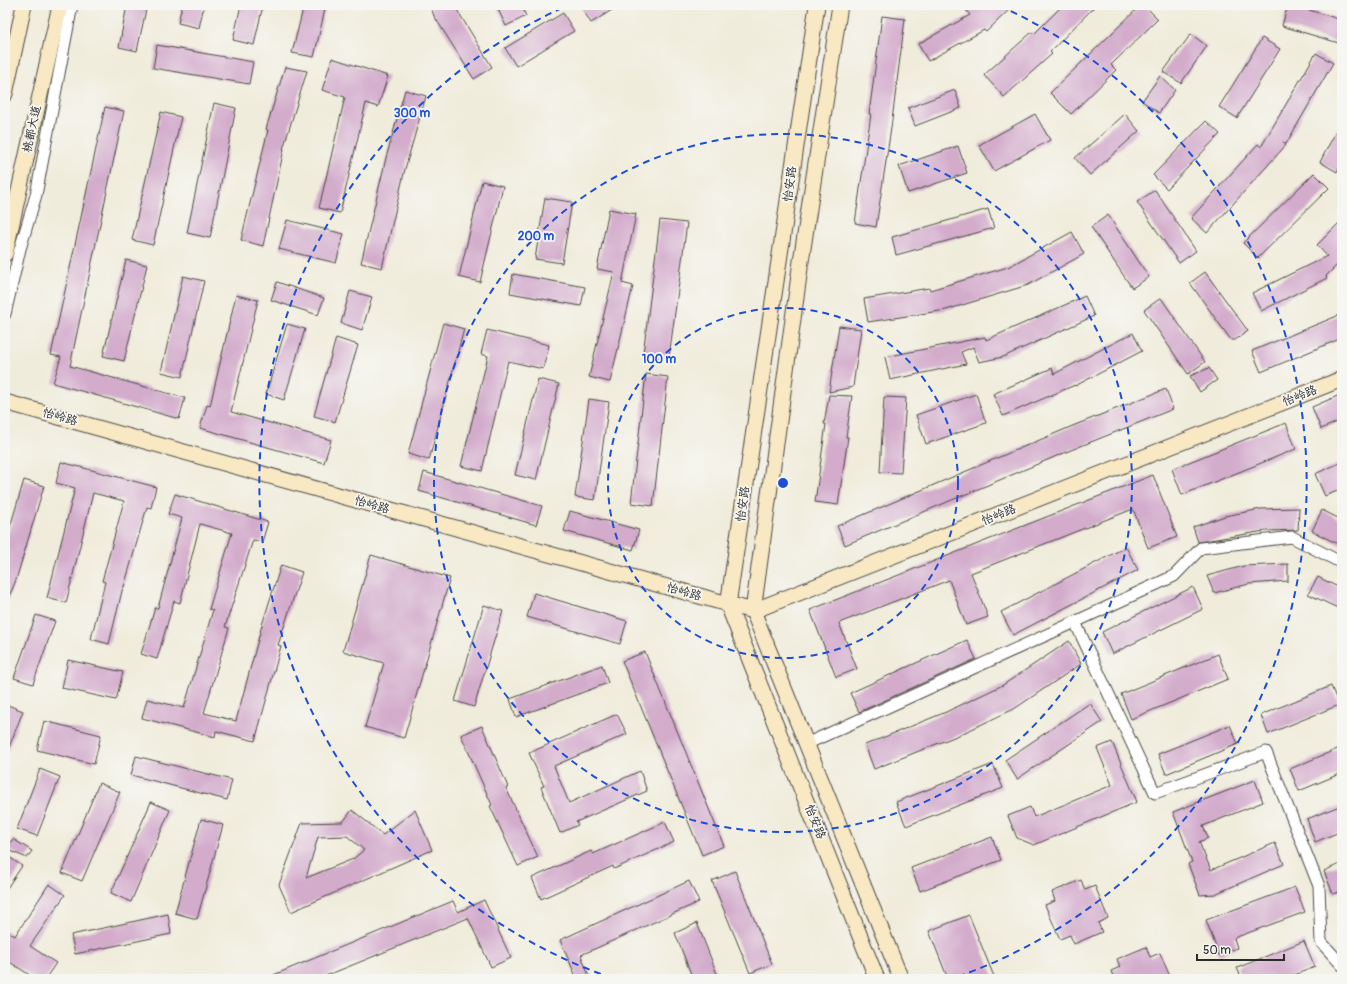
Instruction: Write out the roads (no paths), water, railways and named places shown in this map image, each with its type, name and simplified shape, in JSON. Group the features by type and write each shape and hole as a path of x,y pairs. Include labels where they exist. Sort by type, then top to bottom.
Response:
{"street":[{"path":"5,94 24,5"},
{"name":"桃都大道","path":"5,254 60,5"},
{"path":"5,314 20,249 36,195 72,5"},
{"name":"怡安路","path":"817,5 728,604 877,979"},
{"name":"怡安路","path":"840,5 800,268 753,612 901,979"},
{"name":"怡岭路","path":"5,402 753,612 1342,379"},
{"path":"806,744 1174,576 1201,548 1292,537 1342,563"},
{"path":"1075,622 1156,793 1266,752 1319,886 1321,942 1342,965"}]}
